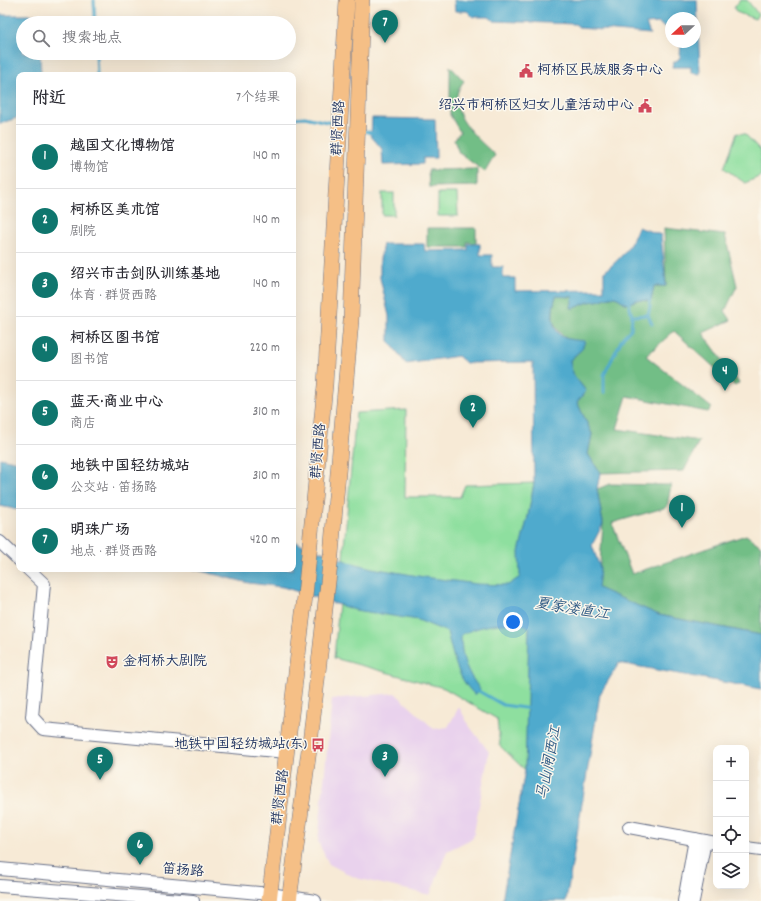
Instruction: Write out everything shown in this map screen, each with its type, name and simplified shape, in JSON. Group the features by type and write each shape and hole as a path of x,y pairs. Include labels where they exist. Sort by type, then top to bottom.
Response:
{"main road":[{"name":"群贤西路","path":"269,897 305,596 325,385 347,0"},
{"name":"群贤西路","path":"290,899 311,735 331,555 351,321 356,139 362,0"}],"street":[{"path":"0,542 16,557"},
{"path":"31,572 44,584 32,717 42,729 286,752"},
{"path":"629,827 705,841"},
{"path":"684,901 705,841"},
{"path":"693,901 705,841"},
{"path":"749,848 761,850"},
{"name":"笛扬路","path":"0,869 315,901"},
{"name":"笛扬路","path":"0,886 193,901"}],"shaded area":[{"path":"395,693 434,729 448,727 459,707 470,727 489,752 473,838 447,851 430,895 356,878 329,864 318,842 332,699"}],"green space":[{"path":"740,0 747,0 758,14 755,19 736,12 734,8"},
{"path":"450,66 464,81 458,92 457,102 459,112 464,122 479,140 495,155 485,172 459,153 454,140 460,132 450,115"},
{"path":"737,133 745,134 761,151 761,176 745,183 724,168"},
{"path":"477,169 477,186 429,187 428,170"},
{"path":"382,193 394,193 394,215 382,215"},
{"path":"438,193 457,193 458,216 438,216"},
{"path":"427,228 476,228 476,243 467,242 467,247 427,247"},
{"path":"664,228 725,235 737,286 725,311 731,320 703,333 739,383 735,386 674,331 646,356 712,408 708,412 627,396 617,429 699,441 684,471 600,473 588,454 592,434 577,402 586,391 572,373 570,360 582,349 561,334 554,322 553,315 556,296 573,297 571,308 610,297 617,298 626,304 637,300 651,301 654,286 666,286"},
{"path":"406,410 405,497 460,497 465,485 534,483 528,516 529,672 525,770 500,746 497,719 444,688 334,658 356,413"},
{"path":"610,484 671,485 667,507 612,523 632,574 746,535 761,546 761,635 659,615 598,589 603,524 597,489"}],"water":[{"path":"454,0 697,0 697,12 665,12 665,27 659,23 646,24 650,34 580,28 575,24 494,21 489,17 473,17 467,11 455,11"},
{"path":"0,15 38,15 16,16 16,60 40,60 41,72 16,72 16,118 0,124"},
{"path":"681,48 699,48 700,74 691,73 691,67 672,67 673,63 680,58"},
{"path":"372,118 435,119 436,158 423,158 423,164 383,165 382,149 371,136"},
{"path":"638,227 661,235 666,286 654,286 651,301 637,300 626,304 617,298 610,297 571,308 573,297 556,296 553,307 555,329 563,337 568,339 585,341 582,349 570,360 572,373 586,391 577,402 592,434 588,454 600,473 597,489 603,524 592,545 600,568 598,588 659,615 761,635 761,689 619,663 600,694 566,901 502,901 525,770 529,627 512,624 485,626 461,635 465,664 480,689 475,695 464,681 456,666 447,632 418,620 355,610 283,587 249,583 205,572 296,572 296,542 349,562 372,568 424,577 477,584 508,585 520,577 519,552 534,483 533,362 466,363 458,356 406,364 389,341 389,316 380,278 380,259 383,244 424,244 425,251 468,250 468,244 480,244 480,255 492,255 492,267 503,267 503,278 515,278 515,291 604,290 604,272 615,262 632,241"},
{"path":"0,458 16,461 16,509 0,506"}],"waterway":[{"path":"94,0 95,16"},
{"path":"96,60 97,72"},
{"path":"296,118 305,117 336,124"},
{"path":"361,130 375,134"},
{"path":"648,315 650,307 649,297"},
{"path":"628,299 632,316"},
{"path":"604,393 604,375 623,337 631,329 632,316 648,315 652,324"},
{"path":"475,689 503,705 531,709"}],"place":[{"name":"明珠广场","path":"385,43"},
{"name":"柯桥区民族服务中心","path":"526,71"},
{"name":"绍兴市柯桥区妇女儿童活动中心","path":"645,106"},
{"name":"柯桥区图书馆","path":"725,391"},
{"name":"柯桥区美术馆","path":"473,428"},
{"name":"越国文化博物馆","path":"682,528"},
{"name":"金柯桥大剧院","path":"112,662"},
{"name":"地铁中国轻纺城站(东)","path":"318,745"},
{"name":"绍兴市击剑队训练基地","path":"385,777"},
{"name":"蓝天·商业中心","path":"100,780"},
{"name":"地铁中国轻纺城站","path":"140,865"}],"water label":[{"name":"夏家溇直江","path":"572,610"},
{"name":"马山闸西江","path":"550,763"}]}
